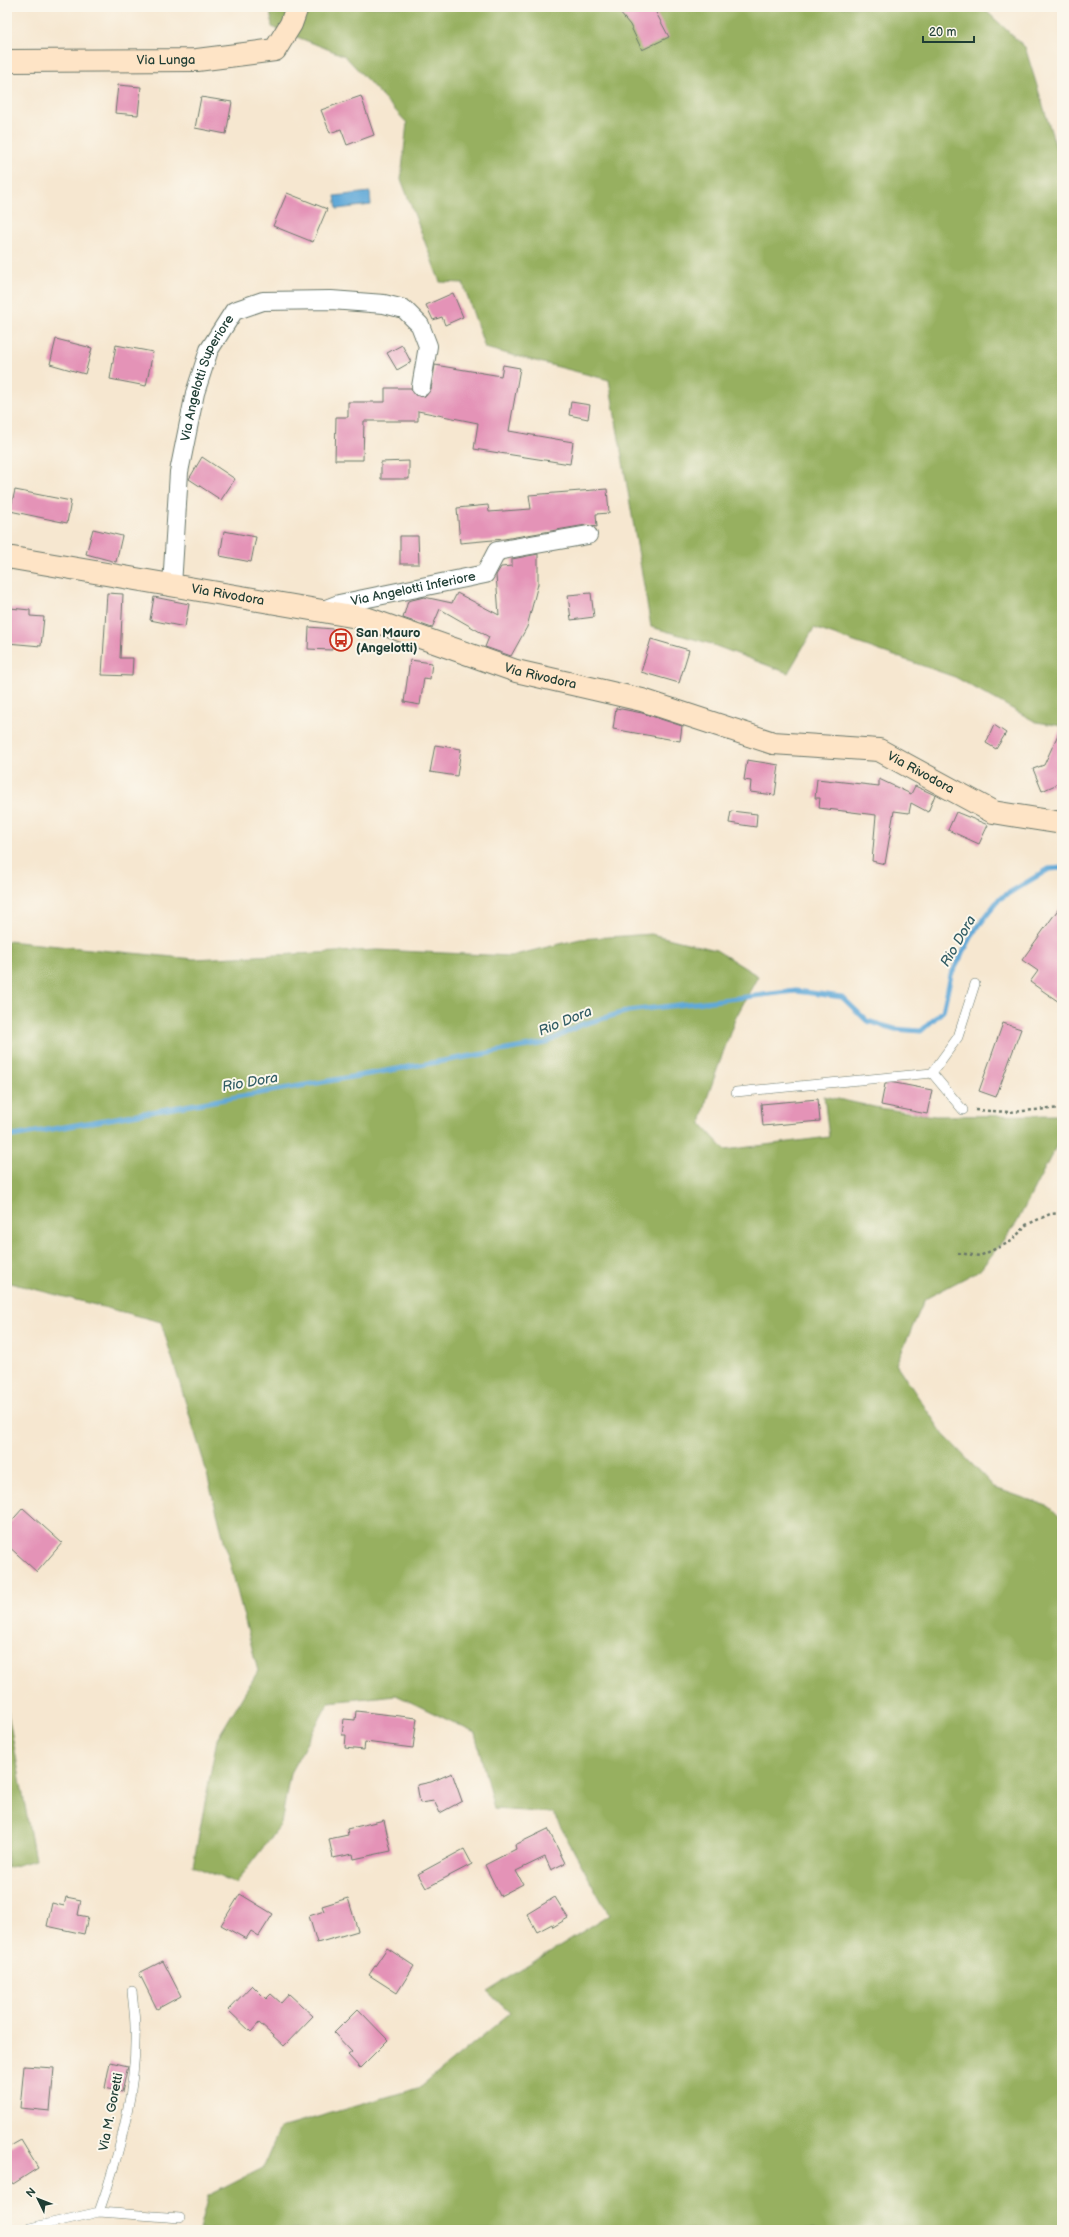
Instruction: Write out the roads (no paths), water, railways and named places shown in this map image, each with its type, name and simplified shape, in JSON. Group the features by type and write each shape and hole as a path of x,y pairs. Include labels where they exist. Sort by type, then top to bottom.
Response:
{"street":[{"name":"Via Lunga","path":"7,61 197,60 275,50 291,24 297,7"},
{"name":"Via Angelotti Superiore","path":"172,586 179,472 195,393 209,350 234,311 263,300 331,300 384,304 404,309 420,325 428,346 421,387"},
{"name":"Via Angelotti Inferiore","path":"321,611 339,604 485,574 498,551 588,535"},
{"name":"Via Rivodora","path":"7,557 369,620 516,671 642,700 773,743 880,750 993,812 1062,823"}],"lane":[{"path":"736,1092 932,1073 958,1037 975,984"},
{"path":"932,1073 962,1110"},
{"name":"Via M. Goretti","path":"99,2212 108,2186 131,2089 136,2028 132,1991"},
{"path":"21,2230 99,2212 180,2218"}],"water":[{"path":"370,192 371,205 337,209 335,196"}],"waterway":[{"name":"Rio Dora","path":"7,1137 546,1043 580,1025 628,1011 796,991 842,997 867,1021 895,1029 921,1031 943,1011 951,975 974,932 999,899 1049,869 1062,868"}],"place":[{"name":"San Mauro (Angelotti)","path":"341,640"}]}
